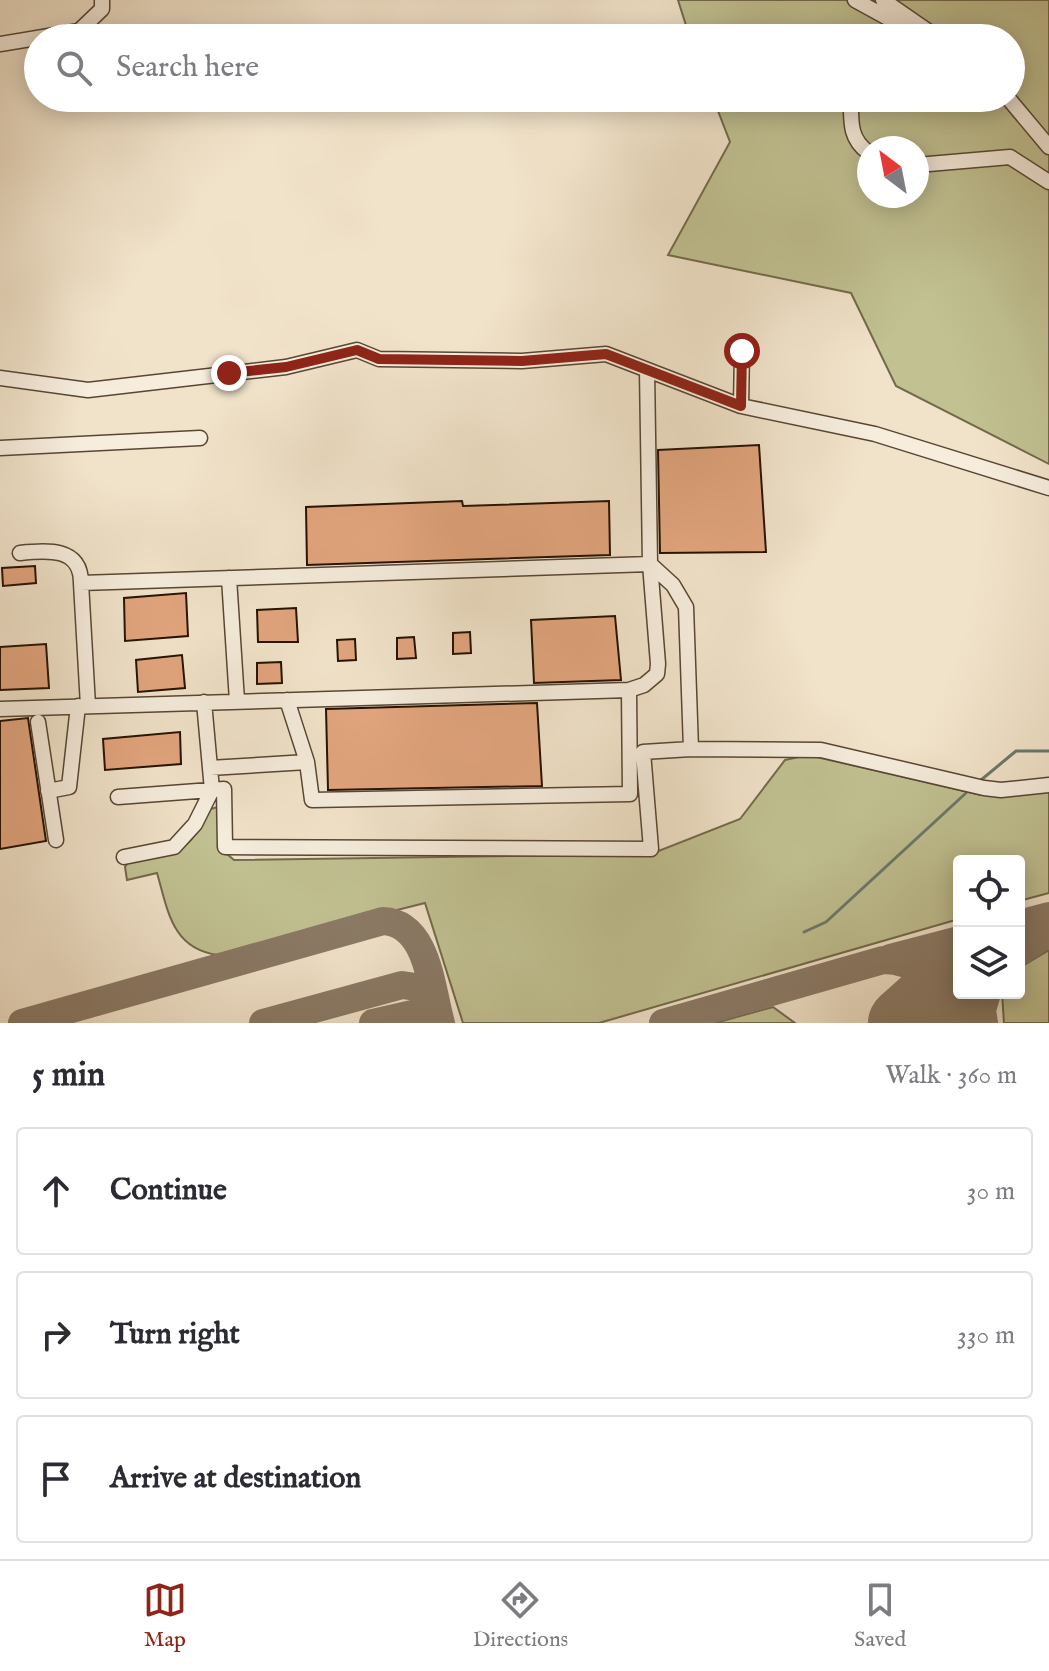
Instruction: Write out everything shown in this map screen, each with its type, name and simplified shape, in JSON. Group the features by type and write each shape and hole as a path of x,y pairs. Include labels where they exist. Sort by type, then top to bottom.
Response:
{"street":[{"path":"86,24 102,9 102,0"},
{"path":"855,0 899,24"},
{"path":"883,0 918,24"},
{"path":"0,44 24,40"},
{"path":"851,112 851,130 857,145"},
{"path":"1020,112 1049,147"},
{"path":"929,164 1010,157 1049,182"},
{"path":"0,378 88,390 286,367 357,350 379,359 506,361 606,354 741,406 875,434 1049,488"},
{"path":"741,406 742,351"},
{"path":"0,709 629,690 644,685 657,674 650,564 647,370"},
{"path":"0,448 200,438"},
{"path":"20,553 58,551 68,555 81,572 83,706 69,787 48,791"},
{"path":"81,583 650,564 673,585 686,607 691,749"},
{"path":"229,578 237,701"},
{"path":"287,700 307,762 312,800 630,794 629,690"},
{"path":"124,857 174,847 195,824 212,790 204,702"},
{"path":"38,722 56,840"},
{"path":"118,797 224,789 225,847 651,849 643,752 691,749 821,750 992,789 1049,785"},
{"path":"210,768 307,762"}],"green space":[{"path":"678,0 1049,0 1049,464 896,386 851,293 668,255 730,142 718,112 1025,112 1025,24 686,24"},
{"path":"808,755 981,795 1049,791 1049,893 1025,899 1025,855 953,855 953,921 599,1023 463,1023 425,903 218,955 191,945 181,936 169,914 157,873 127,880 125,867 129,861 178,850 195,836 206,810 218,807 220,848 234,860 651,854 740,819 785,760"},
{"path":"1049,950 1049,1023 1004,1023 1002,999 1025,999 1025,964"},
{"path":"773,1007 795,1023 715,1023"}],"building":[{"path":"759,445 766,552 660,553 658,450"},
{"path":"462,501 463,506 609,501 610,555 307,565 306,507"},
{"path":"35,566 36,583 3,586 2,568"},
{"path":"186,593 188,636 125,641 124,598"},
{"path":"296,608 298,642 258,642 257,610"},
{"path":"615,616 621,680 534,683 531,620"},
{"path":"470,632 471,653 453,654 453,633"},
{"path":"414,637 416,658 397,659 397,638"},
{"path":"355,639 356,660 338,661 337,640"},
{"path":"46,644 49,688 0,690 0,647"},
{"path":"182,655 185,688 138,692 136,660"},
{"path":"281,662 282,683 257,684 257,663"},
{"path":"537,703 542,786 328,790 326,709"},
{"path":"28,718 46,841 0,849 0,721"},
{"path":"180,732 181,764 105,770 103,739"}],"waterway":[{"path":"981,780 1016,751 1049,751"},
{"path":"804,932 826,922 966,793"}],"taxiway":[{"path":"1025,922 1049,916"},
{"path":"22,1023 383,921 398,925 410,933 418,945 430,976 441,1023"},
{"path":"1025,948 1049,933"},
{"path":"890,958 953,942"},
{"path":"663,1023 883,960 923,972 973,1023"},
{"path":"263,1023 402,985 423,988 436,1004"},
{"path":"984,1023 982,1010 985,999"},
{"path":"373,1023 417,1013 439,1023"}],"runway":[{"path":"904,1023 942,989"}],"route":[{"path":"229,373 286,367 357,350 379,359 522,361 606,354 741,406 742,351"}]}
